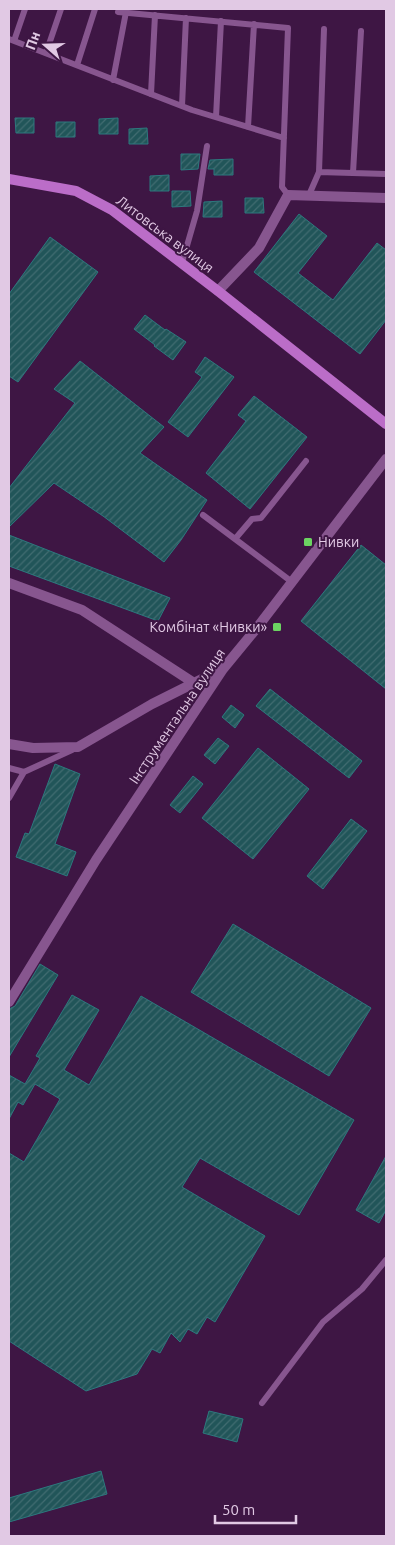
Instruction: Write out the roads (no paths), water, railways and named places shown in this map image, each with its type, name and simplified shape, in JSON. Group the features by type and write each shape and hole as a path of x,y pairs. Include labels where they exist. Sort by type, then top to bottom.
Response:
{"street":[{"name":"Литовська вулиця","path":"9,179 76,191 112,210 218,291"},
{"path":"386,198 288,195 259,248 218,291 386,424"},
{"name":"Інструментальна вулиця","path":"9,1002 96,860 223,669 386,459"},
{"path":"9,583 82,610 194,683"},
{"path":"9,744 33,748 78,747 152,704 223,669"}],"lane":[{"path":"25,9 11,40 182,106 284,138"},
{"path":"46,53 61,9"},
{"path":"77,65 96,9"},
{"path":"119,9 118,12 288,28 282,187 288,195"},
{"path":"113,80 126,12"},
{"path":"151,94 155,15"},
{"path":"182,106 186,18"},
{"path":"216,118 221,21"},
{"path":"248,127 254,24"},
{"path":"309,195 318,172 324,29"},
{"path":"353,173 361,31"},
{"path":"182,263 197,211 207,146"},
{"path":"318,172 386,174"},
{"path":"235,539 252,519 261,518 306,461"},
{"path":"203,514 292,582"},
{"path":"9,798 24,772 78,747"},
{"path":"9,768 24,772"},
{"path":"262,1403 323,1322 362,1289 386,1260"}],"place":[{"name":"Нивки","path":"308,542"},
{"name":"Комбінат «Нивки»","path":"277,627"}]}
